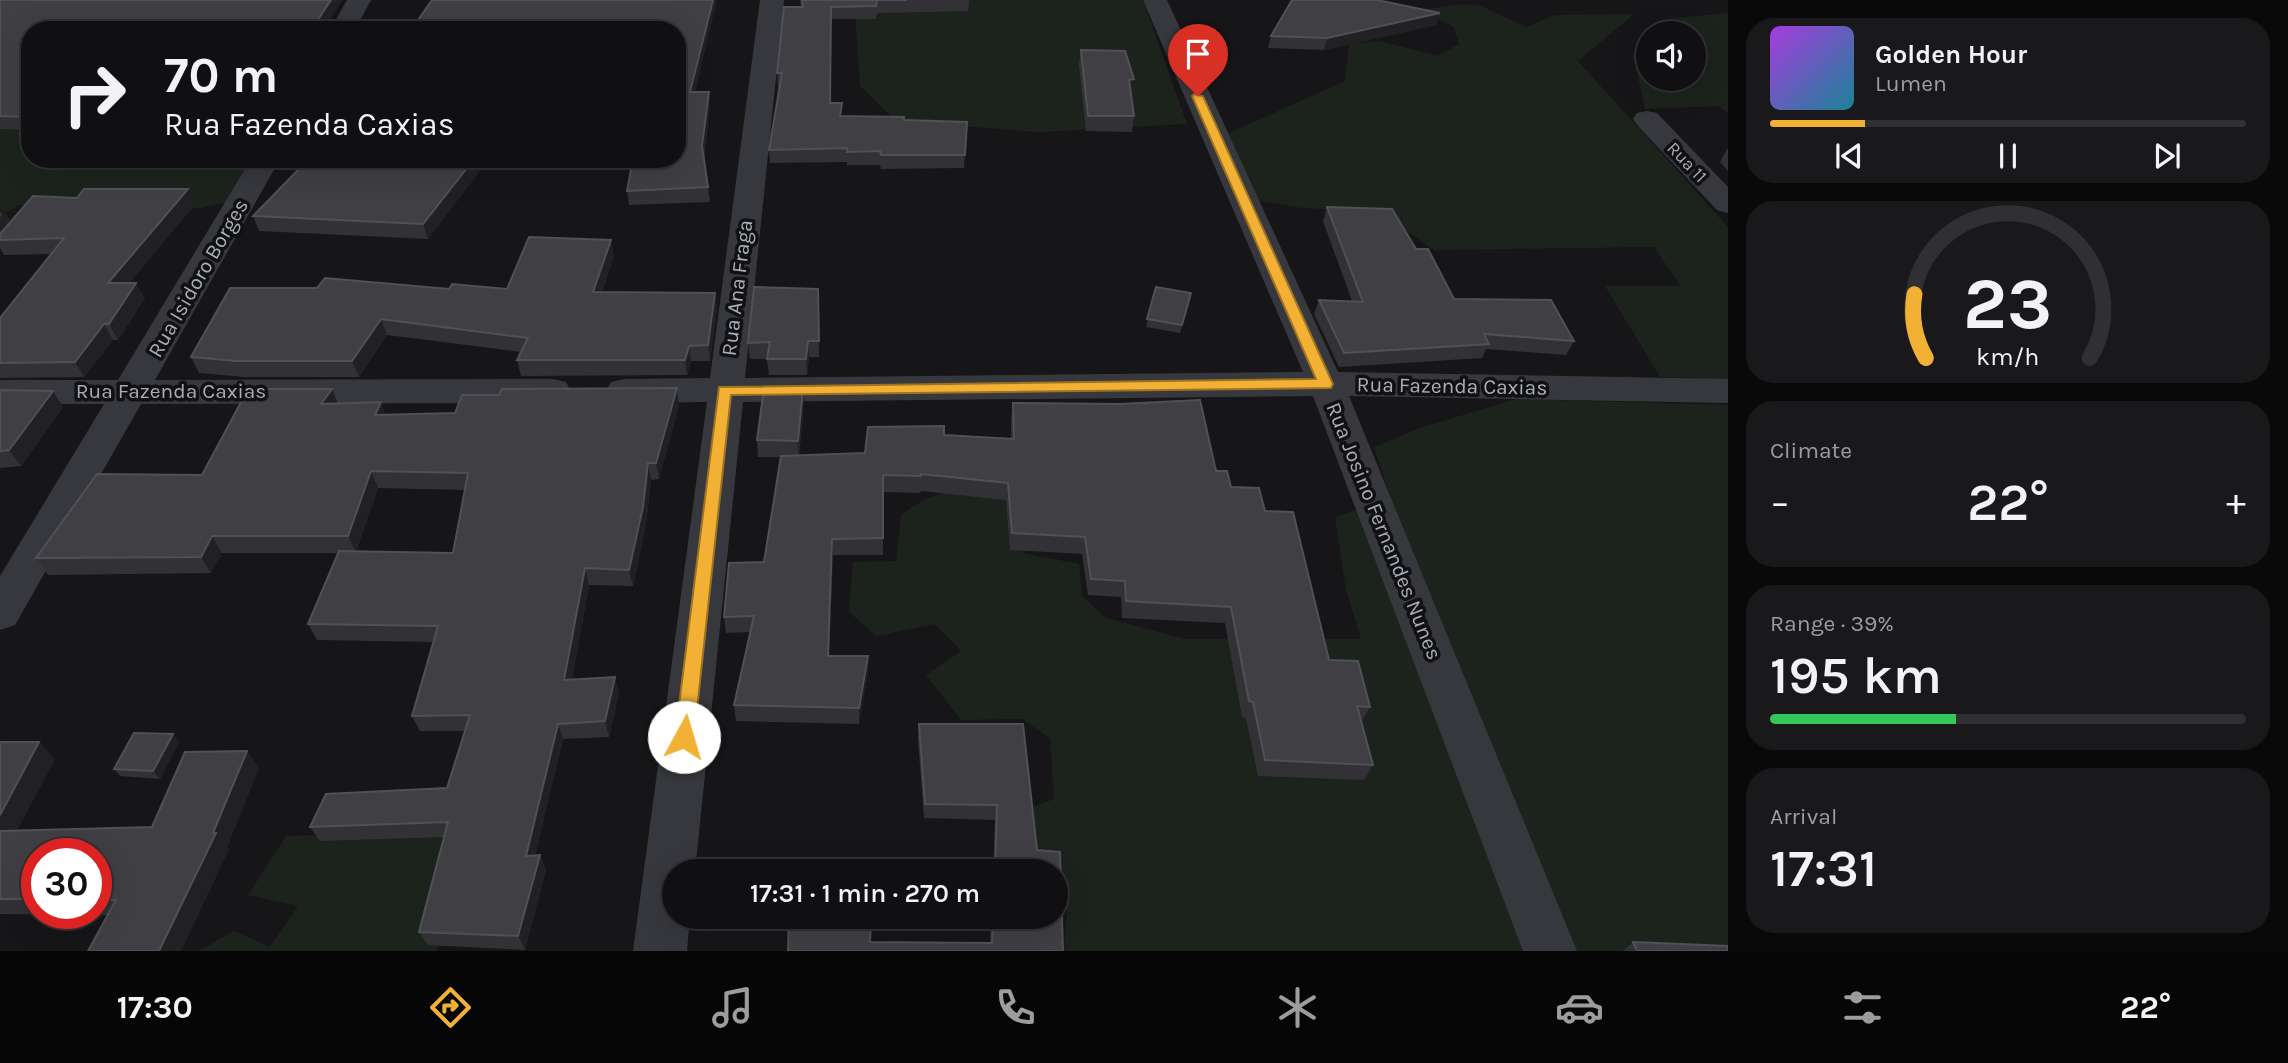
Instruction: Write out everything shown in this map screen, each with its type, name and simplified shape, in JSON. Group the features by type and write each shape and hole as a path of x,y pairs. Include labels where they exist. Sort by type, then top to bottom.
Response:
{"street":[{"path":"347,21 359,0"},
{"name":"Rua Ana Fraga","path":"660,951 772,0"},
{"name":"Rua Josino Fernandes Nunes","path":"1155,0 1326,384 1550,951"},
{"name":"Rua 11","path":"1647,119 1728,204"},
{"name":"Rua Isidoro Borges","path":"0,613 262,168"},
{"name":"Rua Fazenda Caxias","path":"0,392 724,390 1326,384 1728,391"}],"shaded area":[{"path":"854,0 1143,0 1187,124 1039,132 896,121 860,86"},
{"path":"1464,4 1481,6 1526,27 1555,15 1634,14 1578,61 1728,227 1728,380 1660,377 1605,286 1681,286 1654,247 1434,250 1378,211 1302,208 1255,200 1227,134 1345,81 1349,44 1379,41 1438,56 1459,44 1454,27 1420,10"},
{"path":"1728,13 1728,113 1719,106 1645,109 1641,91 1706,91 1706,21 1672,21 1675,18"},
{"path":"0,82 10,113 21,123 21,168 250,168 231,201 202,208 19,205 0,216"},
{"path":"1516,399 1728,405 1728,951 1657,951 1628,943 1631,951 1064,951 1066,929 1068,929 1068,859 1030,859 1013,815 1054,799 1050,738 1022,719 961,720 926,675 961,651 935,624 876,636 849,612 853,562 896,561 901,515 927,499 968,489 1013,490 1023,553 1079,564 1082,596 1106,618 1185,639 1361,639 1346,590 1335,517 1391,499 1374,447 1420,428"},
{"path":"441,834 464,854 437,951 199,951 234,931 270,947 298,906 248,895 286,836"}],"building":[{"path":"0,0 331,0 317,21 21,21 21,117 0,116"},
{"path":"432,0 713,0 690,92 709,92 702,146 708,187 627,191 631,168 686,168 686,21 417,21"},
{"path":"802,0 877,0 876,6 831,7 830,103 842,103 840,116 967,122 965,155 881,155 880,151 847,152 847,148 769,150 782,73 777,73 784,7 803,7"},
{"path":"1292,0 1377,0 1440,13 1327,38 1271,36"},
{"path":"1081,50 1125,51 1134,79 1129,80 1134,116 1088,116"},
{"path":"300,168 467,168 423,224 253,216"},
{"path":"84,189 188,189 108,283 136,283 109,324 104,324 75,362 0,363 0,318 64,238 0,240 0,234 33,196 77,198"},
{"path":"1327,207 1392,209 1416,249 1428,249 1454,299 1551,300 1574,341 1484,334 1489,344 1344,353 1319,300 1363,302"},
{"path":"529,237 611,240 593,292 715,293 708,345 689,346 685,360 517,360 528,338 381,319 352,361 236,361 191,357 230,288 317,288 325,278 449,289 452,284 507,289"},
{"path":"754,287 818,289 819,341 808,341 806,359 767,359 770,342 748,343"},
{"path":"1156,287 1191,293 1182,325 1147,319"},
{"path":"677,388 656,463 648,463 643,507 629,570 585,568 564,680 615,677 605,721 558,724 526,856 540,855 518,936 419,932 448,822 310,827 326,794 447,788 470,715 412,716 438,626 308,624 339,551 453,553 468,473 371,471 348,536 212,536 201,557 36,558 97,474 202,475 248,389 332,389 321,404 381,402 375,415 455,413 462,395 499,395 502,389"},
{"path":"764,388 803,388 798,441 757,440"},
{"path":"0,390 53,391 9,450 0,451"},
{"path":"1200,400 1216,471 1227,471 1231,487 1259,488 1265,511 1293,512 1329,660 1358,661 1370,707 1357,706 1373,765 1265,760 1253,702 1249,701 1231,607 1126,601 1125,581 1091,579 1085,537 1012,533 1008,483 921,474 883,475 883,538 832,539 828,656 868,656 859,708 734,705 754,616 724,617 729,563 764,562 781,456 865,453 868,427 944,426 944,435 1014,439 1013,403 1119,404"},
{"path":"919,724 1023,724 1037,850 1060,852 1060,859 995,859 997,805 925,804"},
{"path":"134,733 173,734 153,771 114,769"},
{"path":"0,742 39,742 0,815"},
{"path":"247,751 213,833 216,833 159,951 88,951 100,929 112,929 112,907 116,900 112,900 112,838 21,838 21,899 0,899 0,831 152,827 185,752"},
{"path":"789,929 871,929 870,942 992,943 993,929 1062,929 1063,951 788,951"},
{"path":"1633,942 1728,946 1728,951 1637,951"}],"route":[{"path":"684,737 724,390 1326,384 1198,96"}]}
